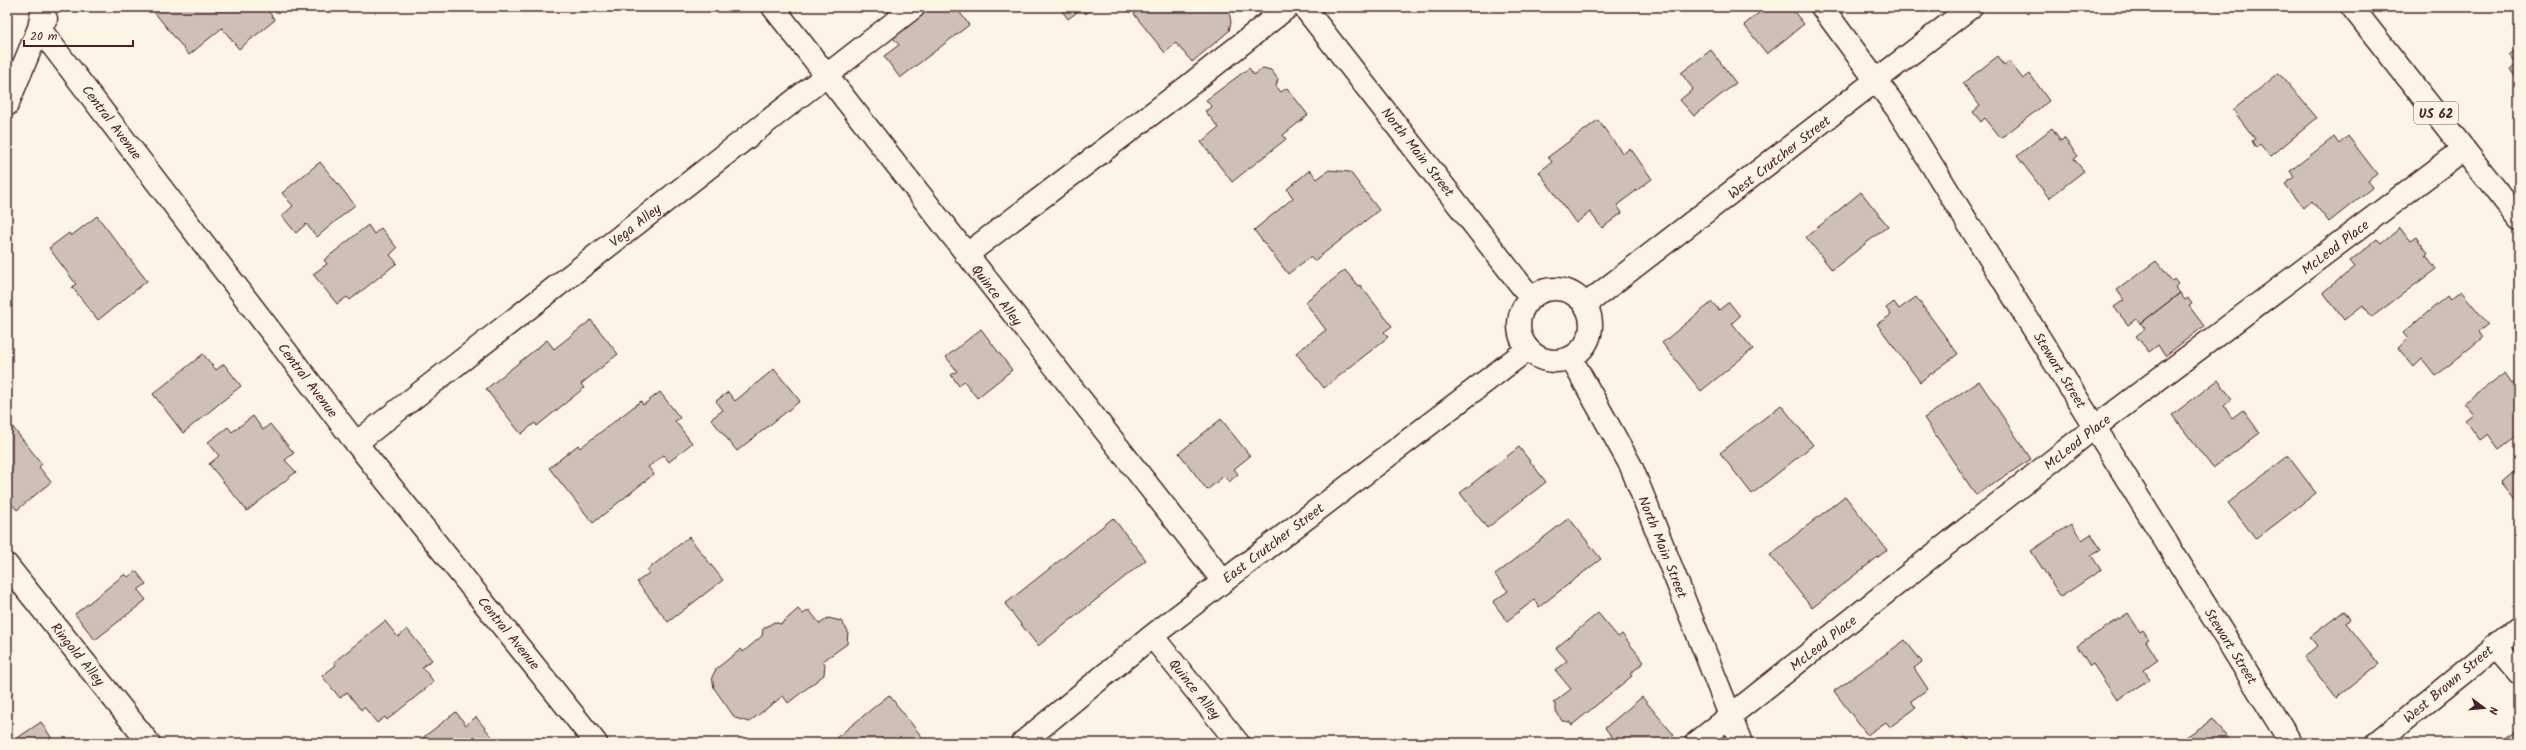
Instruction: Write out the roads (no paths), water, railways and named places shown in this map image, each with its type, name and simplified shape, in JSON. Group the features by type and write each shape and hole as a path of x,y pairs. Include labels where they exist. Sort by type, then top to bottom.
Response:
{"street":[{"path":"7,105 41,17 56,7"},
{"name":"Quince Alley","path":"773,7 1223,581"},
{"name":"Vega Alley","path":"356,443 914,7"},
{"path":"966,255 1187,87 1288,7"},
{"name":"North Main Street","path":"1304,7 1531,298"},
{"name":"Stewart Street","path":"1822,7 1878,80 2291,743"},
{"name":"West Crutcher Street","path":"1586,305 1971,7"},
{"name":"US 62","path":"2352,7 2519,219"},
{"name":"Central Avenue","path":"41,17 356,443 596,743"},
{"name":"McLeod Place","path":"1696,743 2095,427 2464,149"},
{"path":"1550,289 1560,289 1579,297 1586,305 1591,316 1592,328 1582,351 1572,358 1560,362 1548,361 1537,357 1528,349 1522,340 1519,328 1520,317 1531,298 1550,289"},
{"name":"East Crutcher Street","path":"1022,743 1152,636 1528,349"},
{"name":"North Main Street","path":"1572,358 1631,466 1741,743"},
{"name":"Ringold Alley","path":"7,565 149,743"},
{"name":"West Brown Street","path":"2377,743 2519,626"},
{"name":"Quince Alley","path":"1152,636 1238,743"},
{"path":"2495,645 2519,673"}]}
